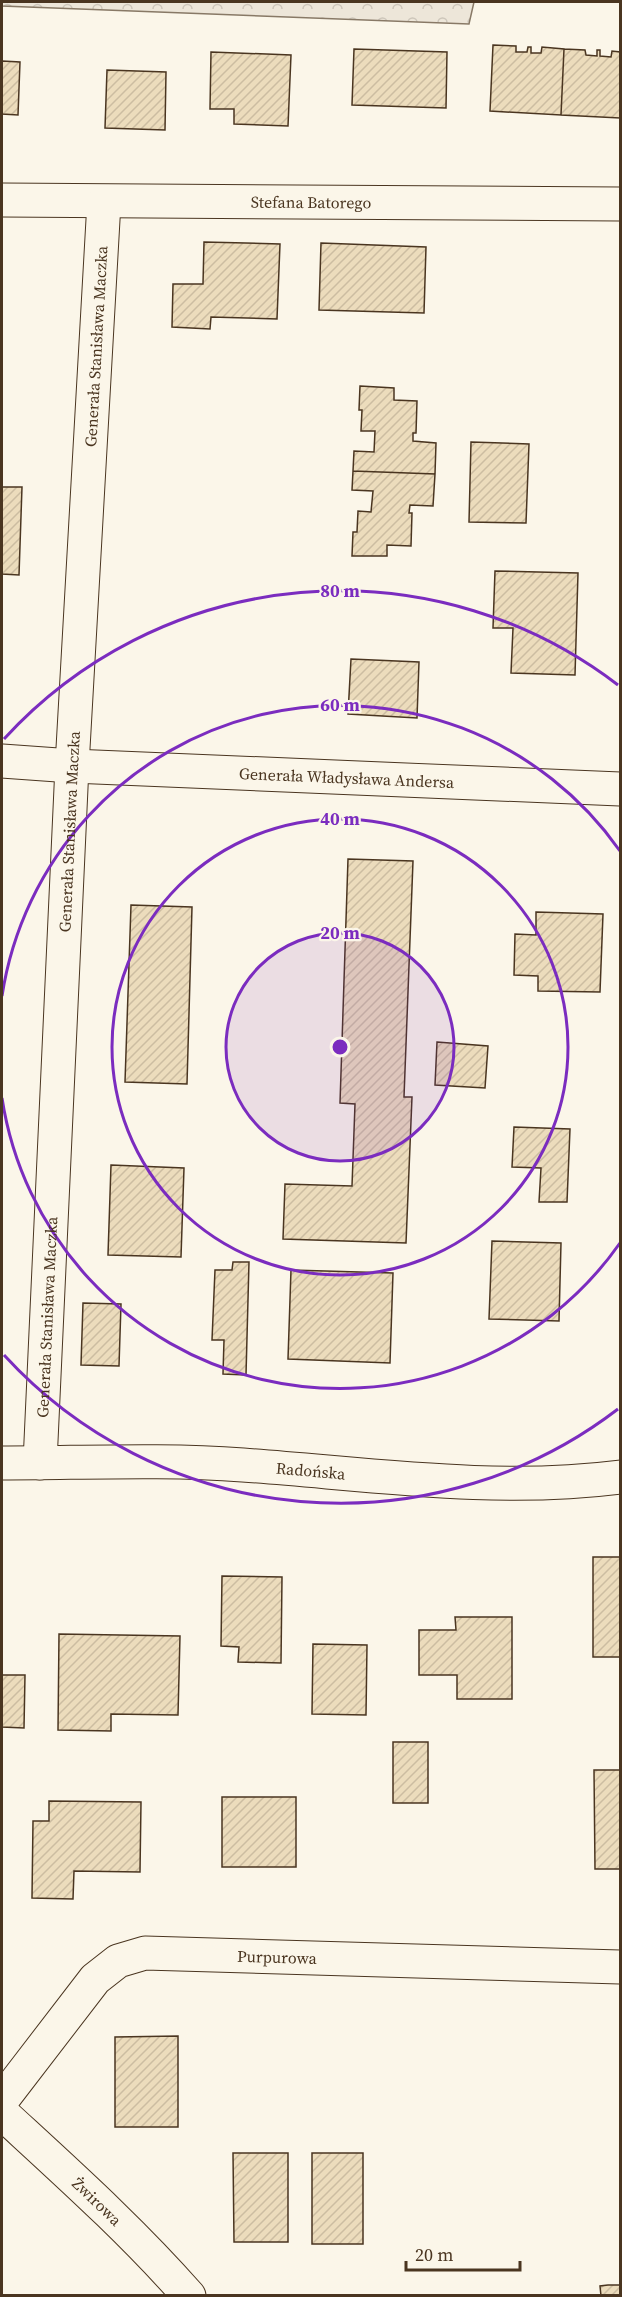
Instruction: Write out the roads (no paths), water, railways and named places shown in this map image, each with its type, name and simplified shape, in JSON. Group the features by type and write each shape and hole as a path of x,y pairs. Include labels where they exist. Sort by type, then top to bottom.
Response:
{"street":[{"name":"Stefana Batorego","path":"2,200 621,204"},
{"name":"Generała Stanisława Maczka","path":"40,1463 72,766 104,202"},
{"name":"Generała Władysława Andersa","path":"2,760 72,766 621,789"},
{"name":"Radońska","path":"2,1463 157,1462 242,1465 404,1480 498,1484 552,1483 621,1477"},
{"name":"Purpurowa","path":"2,2100 95,1980 118,1961 145,1953 621,1967"},
{"name":"Żwirowa","path":"2,2113 157,2259 189,2295"}]}
